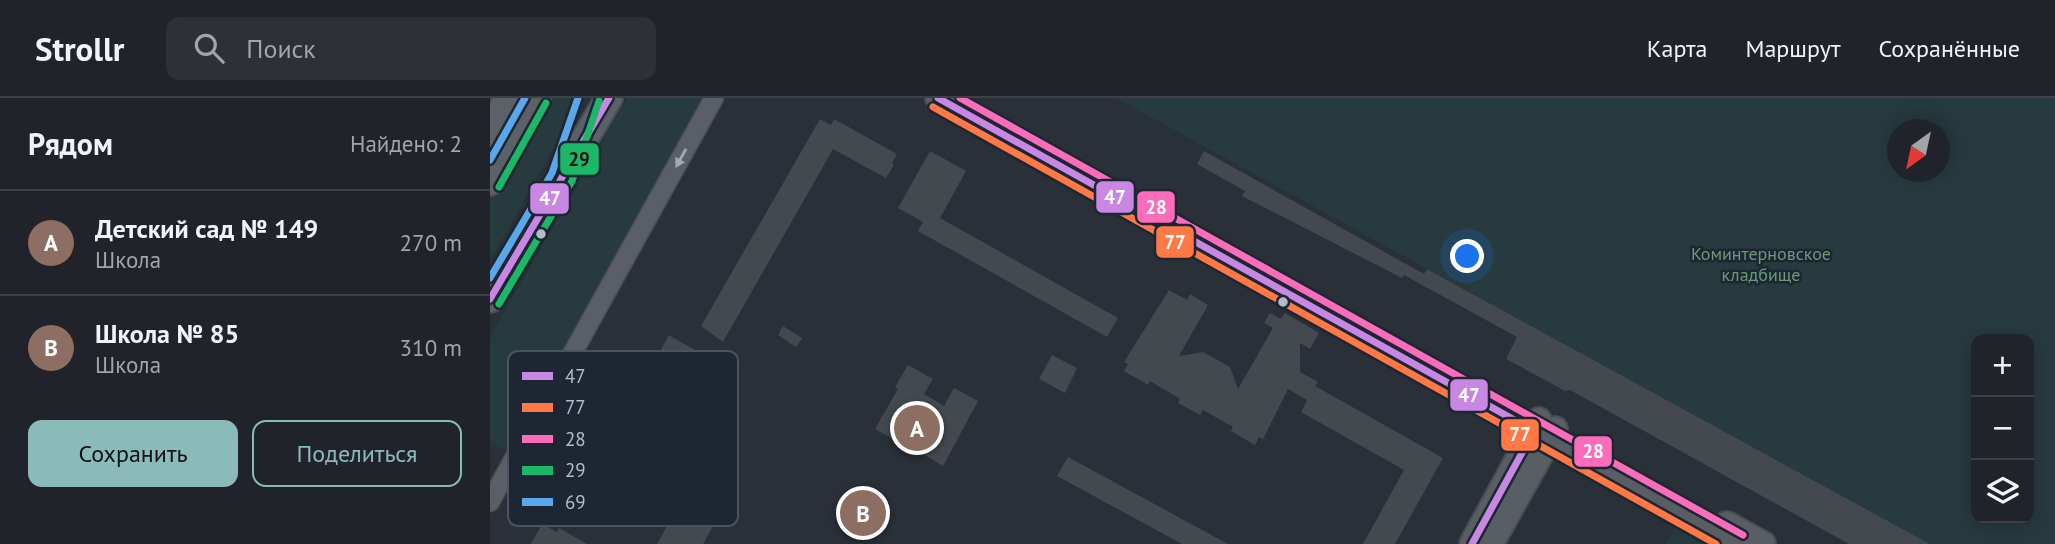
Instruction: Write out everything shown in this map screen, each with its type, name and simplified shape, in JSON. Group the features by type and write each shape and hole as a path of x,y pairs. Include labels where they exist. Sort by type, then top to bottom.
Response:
{"main road":[{"path":"490,134 507,98"},
{"path":"490,182 537,98"},
{"path":"562,177 589,98"},
{"path":"490,299 609,98"},
{"path":"938,98 1544,430 1763,544"},
{"path":"967,98 1272,272 1738,544"},
{"path":"1472,544 1544,430"},
{"path":"1491,544 1544,430"}],"street":[{"path":"574,351 713,98"},
{"path":"490,502 508,470"}],"green space":[{"path":"542,98 579,98 490,261 490,194"},
{"path":"627,98 702,98 565,351 508,351 507,452 490,442 490,337"},
{"name":"Коминтерновское кладбище","path":"1116,98 2055,98 2055,544 1930,544"},
{"path":"1684,520 1720,544 1666,544 1677,525"}],"building":[{"path":"820,119 831,125 834,119 897,154 892,163 894,165 886,178 833,149 723,342 701,326"},
{"path":"930,151 966,171 940,218 1118,318 1107,337 918,231 923,222 898,208"},
{"path":"1204,151 1424,274 1427,269 1930,544 1849,544 1570,390 1565,391 1506,359 1517,337 1404,275 1402,278 1242,196 1245,191 1197,164"},
{"path":"1169,290 1187,300 1190,294 1208,305 1179,356 1203,352 1230,367 1238,389 1273,328 1264,323 1270,313 1281,319 1285,313 1319,333 1310,349 1300,343 1300,372 1318,382 1315,386 1443,458 1395,544 1363,544 1404,470 1301,412 1307,400 1288,389 1263,439 1259,437 1255,445 1231,431 1233,427 1203,410 1200,415 1178,403 1180,399 1150,381 1148,385 1124,371 1128,364 1124,362"},
{"path":"783,326 802,338 796,347 778,335"},
{"path":"669,335 697,351 660,351"},
{"path":"1052,355 1077,368 1065,393 1039,379"},
{"path":"908,365 933,379 924,394 944,406 954,388 978,401 943,466 918,451 930,429 911,418 898,442 875,429 898,389 895,387"},
{"path":"1068,457 1228,544 1182,544 1057,476"},
{"path":"541,526 546,526 557,532 559,528 587,544 531,544"},
{"path":"667,526 713,526 703,544 657,544"}],"transit line":[{"name":"69","path":"490,160 525,98"},
{"name":"69","path":"490,278 552,173 578,98"},
{"name":"47","path":"490,299 609,98"},
{"name":"47","path":"938,98 1534,431 1472,544"},
{"name":"28","path":"960,98 1743,535"},
{"name":"29","path":"499,304 572,181 599,101"},
{"name":"29","path":"499,187 546,103"},
{"name":"77","path":"933,107 1716,544"}],"place":[{"name":"Детский сад № 149","path":"917,428"},
{"name":"Школа № 85","path":"863,513"}]}
